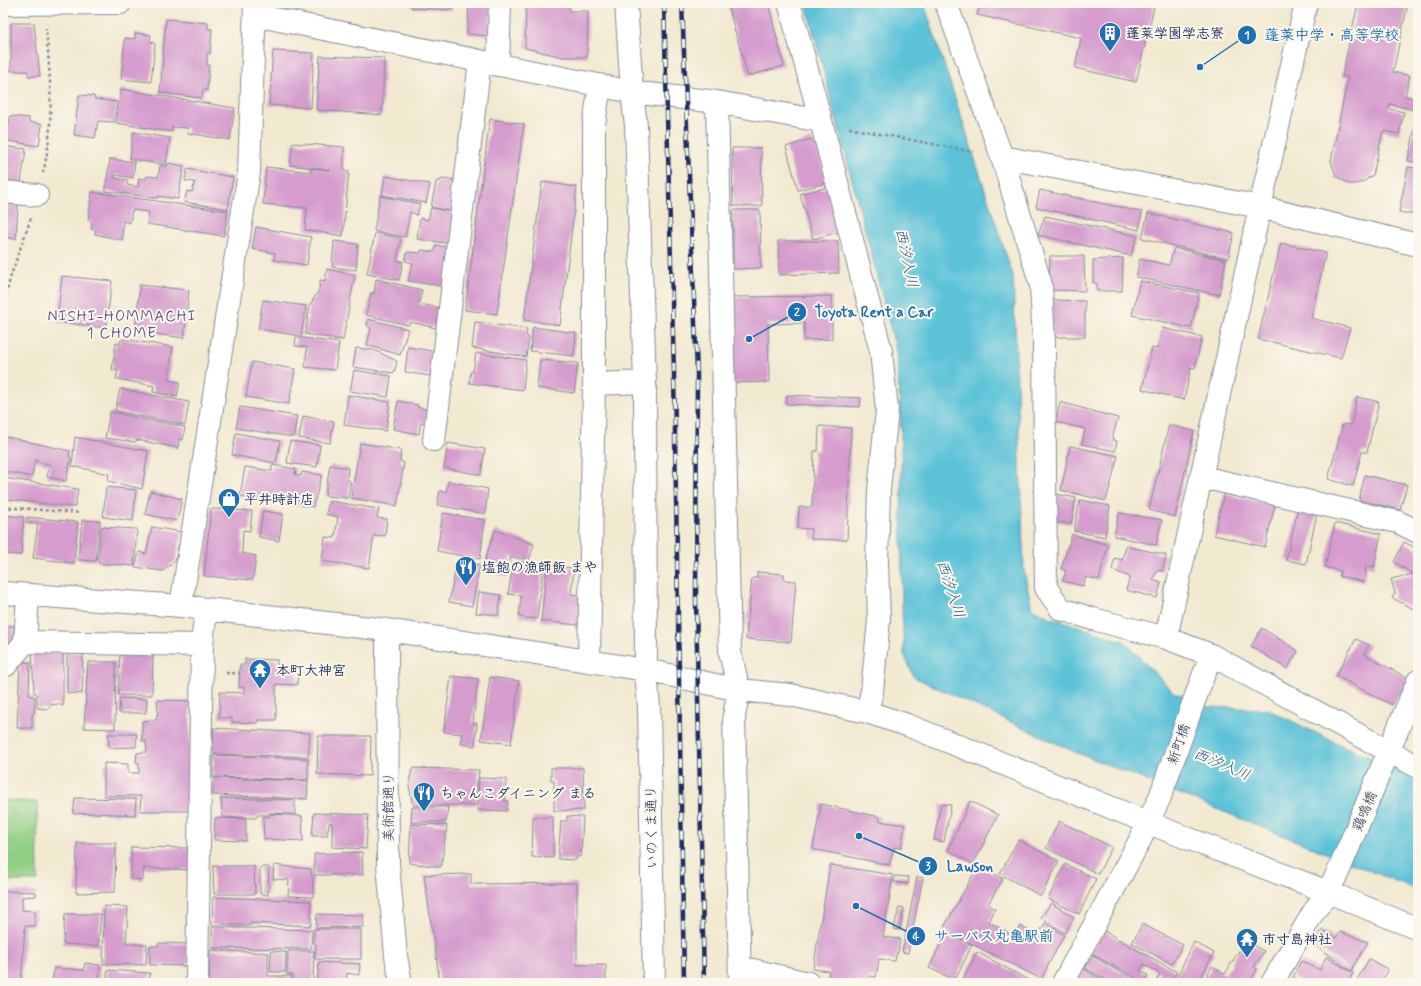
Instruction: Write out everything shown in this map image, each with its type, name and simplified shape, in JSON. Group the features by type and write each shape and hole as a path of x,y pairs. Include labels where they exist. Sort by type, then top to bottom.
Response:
{"street":[{"path":"3,4 120,3"},
{"path":"434,440 489,63 500,3"},
{"name":"いのくま通り","path":"626,3 632,92 636,126 645,382 646,670 649,716 654,983"},
{"path":"789,3 881,351 887,410 879,490 877,563 879,620 872,691 867,712"},
{"path":"946,3 1002,157 1041,285 1044,343 1046,588 1061,609 1166,638 1212,655 1418,767"},
{"path":"1166,638 1306,3"},
{"path":"181,606 249,172 255,9 489,63 632,92 717,102 821,121"},
{"path":"589,661 594,384 594,124 600,85"},
{"path":"717,102 730,652 739,690 734,716 740,975 808,983"},
{"path":"1002,157 1260,208 1418,245"},
{"path":"3,192 37,195"},
{"path":"594,384 645,382"},
{"path":"1202,477 1398,522 1418,532"},
{"path":"3,593 181,606 387,630 646,670 739,690 791,695 867,712 908,725 1147,822 1328,892 1418,929"},
{"path":"3,665 6,665 24,642 28,595"},
{"path":"196,983 202,645 206,609"},
{"name":"美術館通り","path":"387,630 388,864 396,956 401,983"},
{"path":"24,642 202,645"},
{"name":"新町橋","path":"1063,983 1139,842 1163,788 1212,655"},
{"name":"鶏鳴橋","path":"1272,983 1313,913 1328,892 1339,870 1418,681"}],"path":[{"path":"3,307 11,275 30,224 44,169 50,126 50,80 54,4"},
{"path":"847,128 976,152"},
{"path":"3,507 80,513"}],"green space":[{"path":"3,800 37,802 38,881 3,881"}],"water":[{"name":"西汐入川","path":"806,3 924,3 1013,276 1024,571 1032,609 1050,617 1125,642 1173,692 1208,707 1267,709 1343,746 1418,778 1418,890 1073,751 914,677 904,654 902,607 901,431 897,353"}],"building":[{"path":"412,3 452,3 452,10 412,8"},
{"path":"469,3 492,3 489,36 467,34"},
{"path":"526,3 586,3 586,5 569,5 570,11 588,11 587,57 563,57 525,48"},
{"path":"727,3 768,3 784,66 748,76"},
{"name":"蓬莱学園学志寮","path":"980,3 1155,3 1136,82 1075,68 1081,38 977,15"},
{"path":"1358,3 1408,3 1393,72 1410,76 1405,96 1418,99 1418,111 1390,104 1389,109 1404,112 1399,134 1383,131 1373,175 1363,182 1349,184 1336,176 1331,161 1348,77 1342,76"},
{"path":"166,19 208,23 208,29 212,29 210,54 207,53 207,65 209,65 207,90 203,90 202,98 160,93"},
{"path":"11,23 34,23 40,76 28,76 28,71 11,71"},
{"path":"135,33 151,35 150,41 155,44 151,82 121,79 125,38 135,39"},
{"path":"273,51 314,53 311,108 269,105"},
{"path":"320,56 384,58 382,115 316,110"},
{"path":"121,89 235,108 230,140 187,133 188,128 172,127 172,132 116,123"},
{"path":"79,95 94,96 95,99 117,102 114,122 98,121 95,138 74,135"},
{"path":"10,116 29,118 29,122 42,124 39,146 3,140 3,130 8,131"},
{"path":"1418,118 1418,163 1408,161"},
{"path":"490,119 524,124 497,314 465,310"},
{"path":"133,132 170,138 166,165 130,159"},
{"path":"811,139 818,149 827,183 798,190 786,147"},
{"path":"293,143 344,147 344,171 349,171 343,236 305,230 307,208 263,204 266,167 311,172 311,168 330,170 290,165"},
{"path":"3,146 26,149 21,182 3,180"},
{"path":"732,148 761,148 762,206 733,206"},
{"path":"110,159 135,162 133,178 115,175 114,178 128,180 127,185 138,187 139,178 146,179 147,176 158,177 160,166 167,167 169,163 184,166 178,199 159,196 157,198 105,191"},
{"path":"1408,167 1418,168 1418,215 1399,212"},
{"path":"187,169 233,177 228,209 184,202 187,191 192,192 195,182 185,181"},
{"path":"385,176 430,184 426,203 382,195"},
{"path":"443,179 460,180 452,244 417,239 420,218 428,220 431,208 449,211 431,207 436,182"},
{"path":"542,182 577,187 560,325 524,320"},
{"path":"828,187 839,232 813,239 800,194"},
{"path":"1040,190 1142,212 1139,230 1036,207"},
{"path":"92,192 228,211 224,236 147,224 149,212 132,210 130,223 123,221 122,240 95,234 96,230 91,229 92,222 88,220"},
{"path":"380,196 420,204 417,215 410,212 405,237 374,231"},
{"path":"3,203 18,205 16,239 3,237"},
{"path":"733,210 760,210 761,268 733,269"},
{"path":"1148,213 1234,233 1228,259 1142,238"},
{"path":"1045,216 1137,236 1131,256 1038,235"},
{"path":"256,227 311,237 307,265 274,260 275,253 252,249"},
{"path":"375,233 401,238 397,260 403,262 399,280 367,274"},
{"path":"334,241 358,244 356,270 332,267"},
{"path":"778,241 838,241 839,273 779,275"},
{"path":"1281,243 1326,253 1311,318 1350,328 1341,358 1258,339"},
{"path":"436,245 452,248 447,287 408,281 413,263 405,261 407,252 421,253 421,250 434,252"},
{"path":"1174,248 1226,260 1219,295 1136,277 1140,259 1169,265"},
{"path":"1050,256 1084,256 1085,291 1049,290"},
{"path":"1123,258 1122,291 1097,291 1097,284 1093,282 1093,260"},
{"path":"327,269 355,275 343,340 305,334 310,305 319,290 320,280 325,281"},
{"path":"62,276 112,281 106,328 57,322"},
{"path":"376,279 422,290 419,304 440,308 436,328 410,322 408,325 366,315 371,293 374,294"},
{"path":"1140,281 1199,293 1191,328 1132,315"},
{"path":"140,285 189,290 184,338 135,331"},
{"path":"832,296 832,339 804,340 804,323 768,324 769,382 731,383 730,297"},
{"path":"263,300 306,306 301,336 258,329"},
{"path":"1051,300 1085,301 1085,337 1052,337"},
{"path":"368,319 408,329 400,355 367,345 371,329 367,325"},
{"path":"475,322 527,329 526,336 529,337 526,357 472,348"},
{"path":"533,327 576,333 574,356 530,351"},
{"path":"1162,328 1202,337 1195,368 1191,367 1184,400 1142,389 1152,348 1157,349"},
{"path":"296,337 339,343 335,370 305,367 307,347 295,346"},
{"path":"121,339 173,347 168,380 180,382 177,397 153,392 154,386 116,379 118,370 112,370 116,343 120,344"},
{"path":"408,347 438,352 432,362 430,376 405,372"},
{"path":"356,348 374,350 397,361 394,373 353,367"},
{"path":"476,353 526,360 523,390 469,383 471,371 473,372"},
{"path":"540,360 578,363 574,393 537,388"},
{"path":"252,362 295,369 289,404 246,397"},
{"path":"354,370 391,376 388,397 350,391"},
{"path":"120,389 189,402 185,425 115,411"},
{"path":"348,395 390,402 386,431 344,425"},
{"path":"787,395 861,398 860,407 786,404"},
{"path":"1357,397 1379,402 1367,452 1362,452 1353,486 1328,479 1343,424 1351,425"},
{"path":"398,401 418,405 417,407 428,410 426,423 421,422 419,434 393,429"},
{"path":"1060,402 1118,418 1112,439 1117,441 1115,451 1082,444 1085,429 1056,422"},
{"path":"240,407 297,416 293,437 236,428"},
{"path":"110,412 185,427 183,440 179,439 178,448 137,440 135,442 105,438"},
{"path":"303,416 334,422 330,443 299,438"},
{"path":"1169,425 1194,431 1175,517 1149,510"},
{"path":"819,426 851,428 847,540 811,539 811,529 798,528 799,507 812,507 814,451 818,451"},
{"path":"236,433 280,441 276,463 232,455"},
{"path":"3,436 70,451 69,457 71,459 66,481 47,477 50,465 35,460 32,477 3,471"},
{"path":"75,437 148,451 142,489 108,481 109,474 72,466"},
{"path":"290,441 320,445 317,467 287,463"},
{"path":"360,443 401,450 400,461 404,463 397,506 351,498"},
{"path":"448,443 485,449 481,475 444,468"},
{"path":"1070,446 1118,456 1106,501 1061,490"},
{"path":"272,465 296,469 295,475 301,476 302,472 322,475 313,507 240,496 245,467 272,471"},
{"path":"330,465 348,468 347,479 351,482 348,498 325,496"},
{"path":"1365,475 1407,485 1400,510 1359,500"},
{"path":"3,478 78,489 75,507 3,499"},
{"path":"448,481 488,489 485,514 437,505 440,491 446,492"},
{"path":"106,487 136,490 133,521 103,517"},
{"path":"150,491 182,499 177,521 145,514"},
{"path":"1056,494 1076,498 1071,524 1052,521"},
{"path":"1224,494 1275,505 1265,547 1214,535"},
{"path":"1080,500 1110,506 1105,537 1074,531"},
{"path":"329,501 379,509 377,518 387,519 385,536 374,535 369,568 322,561 325,537 335,538 338,517 326,514"},
{"path":"211,509 252,511 250,531 243,530 242,553 256,556 253,580 204,576"},
{"path":"1298,509 1317,513 1306,564 1286,560"},
{"path":"263,511 283,514 279,541 259,537"},
{"path":"443,513 485,520 480,559 437,551"},
{"path":"1119,513 1162,520 1156,545 1114,536"},
{"path":"3,515 24,517 21,555 3,554"},
{"path":"27,517 78,522 74,563 33,558 38,523 26,523"},
{"path":"82,520 100,521 96,561 78,560"},
{"path":"1335,523 1381,534 1374,567 1366,566 1364,582 1339,576 1341,571 1325,567"},
{"path":"101,527 137,529 134,566 98,563"},
{"path":"152,527 182,532 175,561 163,571 135,567 139,552 146,554"},
{"path":"495,530 534,544 529,560 511,557 506,577 482,569"},
{"path":"1072,534 1108,545 1099,580 1086,577 1083,586 1063,581 1066,571 1061,569"},
{"path":"1404,542 1418,549 1418,611 1392,598 1395,593 1391,579 1413,574 1394,562"},
{"path":"1126,546 1166,555 1162,571 1157,570 1153,580 1161,583 1157,598 1126,590 1130,577 1112,570 1115,558 1122,560"},
{"path":"457,561 480,565 472,606 449,602"},
{"path":"523,562 543,564 537,619 519,617 521,596 508,594 513,565 523,566"},
{"path":"547,566 574,568 571,594 580,595 578,625 541,621"},
{"path":"757,572 784,574 784,580 796,581 791,642 746,639 752,578 757,578"},
{"path":"479,592 501,595 498,615 476,613"},
{"path":"3,626 14,626 13,647 3,653"},
{"path":"1262,628 1298,651 1287,669 1251,646"},
{"path":"1356,639 1369,645 1364,654 1407,678 1392,705 1336,676"},
{"path":"32,652 63,653 63,706 58,704 50,705 48,709 37,708 37,694 34,692"},
{"path":"67,652 83,653 82,694 67,693"},
{"path":"120,654 153,655 152,695 118,695"},
{"name":"本町大神宮","path":"245,659 277,660 277,666 298,668 297,685 276,684 276,720 258,720 258,723 232,722 232,718 219,718 220,692 244,693 244,687 239,687 240,665 245,665"},
{"path":"20,662 30,662 29,695 35,697 34,713 32,714 32,728 17,728"},
{"path":"88,662 116,662 115,729 84,728"},
{"path":"451,676 478,679 473,723 477,723 475,746 461,744 462,734 444,732"},
{"path":"490,677 519,681 511,744 481,740"},
{"path":"120,698 147,699 146,713 119,713"},
{"path":"157,700 190,701 190,811 140,811 141,796 104,796 104,763 128,764 128,773 139,773 139,763 136,762 137,753 147,752 146,741 142,741 142,721 156,720 158,711"},
{"path":"213,728 310,733 308,757 214,754"},
{"path":"108,734 137,734 136,747 109,748"},
{"path":"318,736 371,736 370,776 317,774"},
{"path":"214,755 308,759 308,780 213,777"},
{"path":"413,768 479,770 476,805 414,805 409,786"},
{"path":"551,768 583,768 584,810 554,811 554,781 551,781"},
{"path":"214,778 308,781 307,799 213,795"},
{"path":"479,778 506,779 505,801 508,801 507,811 478,810"},
{"path":"75,798 136,799 135,815 92,813 73,814"},
{"path":"221,798 295,800 295,814 270,813 268,815 258,815 256,818 223,817"},
{"path":"970,801 998,815 973,864 948,850"},
{"path":"821,804 880,817 879,821 905,825 901,848 894,847 889,865 813,849"},
{"path":"941,804 951,805 944,842 934,840"},
{"path":"412,807 448,807 446,822 411,822"},
{"path":"314,813 368,815 366,849 332,847 332,823 329,823 327,836 312,836"},
{"path":"271,814 302,816 303,841 264,839 263,817 269,817"},
{"path":"567,816 583,817 581,856 577,857 576,860 558,859 561,821 567,821"},
{"path":"533,817 553,817 553,858 532,857"},
{"path":"215,818 246,819 246,841 214,840"},
{"path":"1059,821 1112,847 1098,874 1046,848"},
{"path":"411,824 447,825 441,867 409,863"},
{"path":"1018,840 1059,861 1041,896 1000,874"},
{"path":"77,843 116,843 115,892 76,893"},
{"path":"131,847 191,848 191,870 144,868 143,880 131,879"},
{"path":"362,852 363,875 314,875 314,854"},
{"path":"979,864 1003,879 988,904 995,909 989,922 1014,936 1020,926 1037,936 1045,923 1064,935 1041,979 943,929"},
{"path":"1065,864 1096,879 1079,914 1048,899"},
{"path":"274,865 311,869 311,876 313,877 313,897 288,896 289,880 273,879"},
{"path":"830,865 893,875 883,937 900,939 898,953 897,952 895,961 879,959 876,977 870,976 869,983 827,982 829,971 813,969"},
{"path":"213,866 254,866 255,894 214,894"},
{"path":"260,867 269,867 268,895 260,894"},
{"path":"471,874 471,884 577,883 577,965 606,965 606,983 440,983 424,875"},
{"path":"895,876 909,877 908,884 894,882"},
{"path":"917,877 923,878 908,953 902,952"},
{"path":"3,891 36,892 36,896 22,897 22,910 35,911 35,926 25,926 21,983 13,983 13,979 11,983 3,983"},
{"path":"213,897 311,901 311,926 251,923 250,925 212,925"},
{"path":"1051,903 1074,917 1065,933 1041,918"},
{"path":"104,906 128,907 126,944 147,944 146,965 103,964"},
{"path":"899,907 904,908 900,930 894,929"},
{"path":"65,914 101,914 98,946 63,944"},
{"path":"317,914 363,915 363,927 316,928"},
{"path":"1142,924 1183,945 1172,964 1132,943"},
{"path":"212,927 312,930 311,949 212,948"},
{"path":"314,929 361,929 361,959 315,959 316,944 314,942"},
{"path":"1322,930 1336,938 1340,932 1368,942 1351,971 1313,944"},
{"path":"1104,931 1177,972 1170,983 1155,983 1160,974 1144,964 1140,971 1148,975 1144,983 1090,953"},
{"path":"946,933 972,945 955,980 929,968"},
{"name":"市寸島神社","path":"1245,941 1264,951 1254,967 1257,969 1250,983 1203,983 1212,966 1225,974"},
{"path":"1194,942 1214,953 1198,983 1174,983"},
{"path":"159,943 189,944 188,966 150,965 150,946 158,946"},
{"path":"210,950 268,953 268,976 291,976 291,983 209,983"},
{"path":"271,951 286,952 285,972 270,972"},
{"path":"288,951 314,951 313,983 293,983 293,975 287,974"},
{"path":"977,952 1034,983 961,983"},
{"path":"1093,956 1138,983 1111,983 1085,968"},
{"path":"1326,957 1353,973 1348,983 1305,983 1293,977 1301,961 1320,970"},
{"path":"1369,959 1388,969 1380,983 1355,983"},
{"path":"319,962 360,964 359,975 347,973 346,983 317,983"},
{"path":"85,963 100,965 99,983 52,983 54,968 84,970"},
{"path":"1084,969 1107,983 1082,983 1077,980"},
{"path":"108,970 150,973 149,983 106,983"}],"railway":[{"path":"664,3 674,373 684,983"},
{"path":"682,3 697,373 696,600 704,983"}],"place":[{"name":"蓬莱学園学志寮","path":"1110,52"},
{"name":"蓬莱中学・高等学校","path":"1200,67"},
{"name":"Toyota Rent a Car","path":"749,339"},
{"name":"平井時計店","path":"229,518"},
{"name":"塩飽の漁師飯 まや","path":"466,586"},
{"name":"本町大神宮","path":"260,690"},
{"name":"ちゃんこダイニング まる","path":"424,812"},
{"name":"Lawson","path":"859,836"},
{"name":"サーパス丸亀駅前","path":"856,906"},
{"name":"市寸島神社","path":"1247,958"}],"district":[{"name":"NISHI-HOMMACHI 1 CHOME","path":"122,324"}]}
